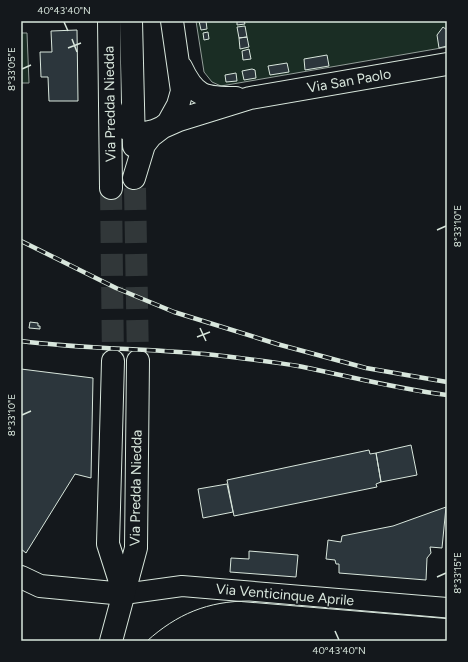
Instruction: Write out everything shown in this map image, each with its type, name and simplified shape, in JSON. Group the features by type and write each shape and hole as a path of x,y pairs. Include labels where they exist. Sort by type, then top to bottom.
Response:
{"main road":[{"name":"Via Predda Niedda","path":"109,21 111,188"},
{"name":"Via Predda Niedda","path":"131,21 135,183 144,145 152,136 168,123 178,106 182,91 172,21"},
{"name":"Via San Paolo","path":"178,62 187,80 196,91 206,96 250,98"},
{"name":"Via San Paolo","path":"161,128 179,120 250,98 447,64"},
{"path":"110,106 115,118 121,126 134,132 145,133 161,128"},
{"name":"Via Predda Niedda","path":"113,361 108,544 124,594"},
{"name":"Via Predda Niedda","path":"124,594 136,548 138,361"},
{"path":"21,577 40,586 124,594 111,641"}],"street":[{"name":"Via Venticinque Aprile","path":"124,594 182,586 447,608"}],"green space":[{"path":"196,21 447,21 447,47 221,86 212,82 204,72"},
{"path":"21,33 27,33 29,83 21,83"}],"building":[{"path":"199,21 206,21 207,29 201,30"},
{"path":"237,21 244,21 245,24 237,25"},
{"path":"245,26 247,37 239,38 237,27"},
{"path":"443,27 447,30 447,46 439,48 437,35"},
{"path":"77,30 78,101 49,101 48,77 41,77 40,52 52,52 51,31"},
{"path":"208,32 209,39 204,40 203,33"},
{"path":"247,37 249,47 240,49 239,38"},
{"path":"249,49 251,59 243,60 242,51"},
{"path":"327,55 329,66 305,70 304,59"},
{"path":"287,63 289,72 270,75 268,66"},
{"path":"252,69 255,70 256,78 244,80 242,71"},
{"path":"236,73 237,81 226,82 225,75"},
{"path":"30,322 38,323 40,329 29,328"},
{"path":"21,369 93,378 91,478 75,474 26,553 21,549"},
{"path":"411,445 417,475 381,482 376,453"},
{"path":"369,450 370,454 376,453 381,482 376,484 377,487 234,516 227,480"},
{"path":"227,484 233,512 203,518 198,489"},
{"path":"446,507 442,548 430,547 431,553 427,558 426,580 339,573 339,564 336,564 335,560 326,559 328,540 341,542 342,536 393,526"},
{"path":"249,551 298,555 296,577 230,572 231,558 249,559"}],"tunnel":[{"path":"111,188 113,361"},
{"path":"135,188 138,361"}],"tram line":[{"path":"147,641 170,623 182,616 220,603 249,601 447,618"}],"railway":[{"path":"21,241 116,288 174,312 277,344 366,368 447,382"},
{"path":"21,341 71,346 198,353 298,366 391,386 447,395"}]}
